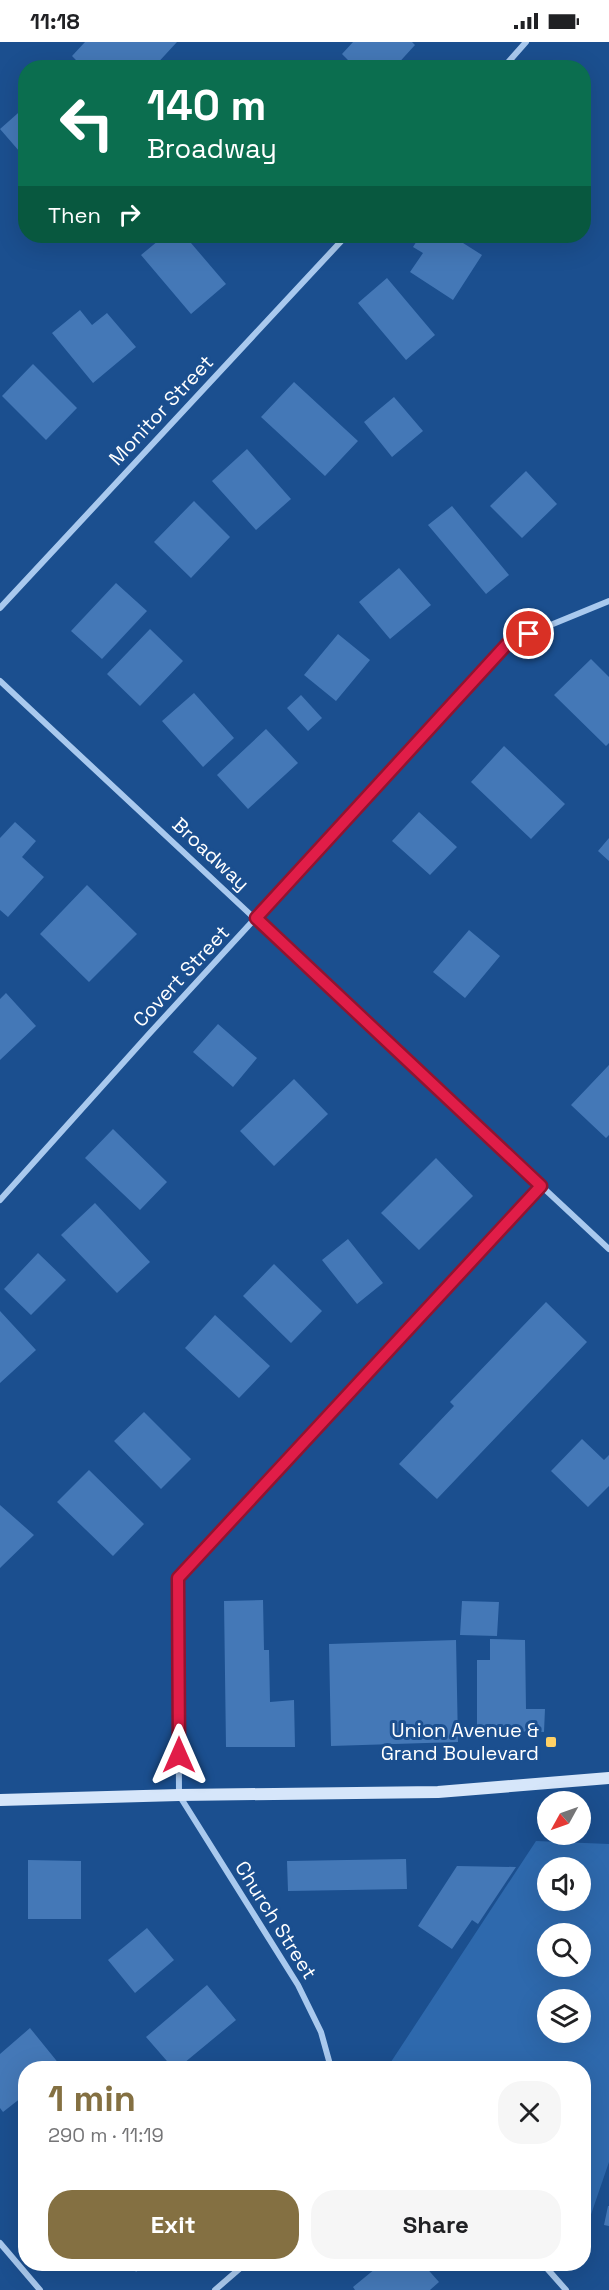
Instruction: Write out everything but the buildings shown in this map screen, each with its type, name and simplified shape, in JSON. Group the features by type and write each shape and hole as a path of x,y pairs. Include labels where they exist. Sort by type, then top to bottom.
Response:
{"main road":[{"path":"0,1800 438,1792 609,1778"}],"street":[{"path":"510,60 526,42"},
{"name":"Monitor Street","path":"0,608 339,243"},
{"name":"Covert Street","path":"0,1200 509,642 609,602"},
{"name":"Broadway","path":"0,681 609,1249"},
{"path":"179,1795 178,1578 541,1186"},
{"name":"Church Street","path":"179,1795 298,1985 321,2032 329,2061"},
{"path":"0,2243 18,2264"},
{"path":"24,2271 40,2290"},
{"path":"215,2290 237,2271"},
{"path":"549,2271 566,2290"}],"shaded area":[{"path":"536,1841 537,1845 609,1844 609,2162 591,2215 591,2061 392,2061"}],"place":[{"name":"Union Avenue & Grand Boulevard","path":"551,1742"}],"route":[{"path":"179,1755 178,1578 541,1186 256,918 509,642 529,634"}]}
